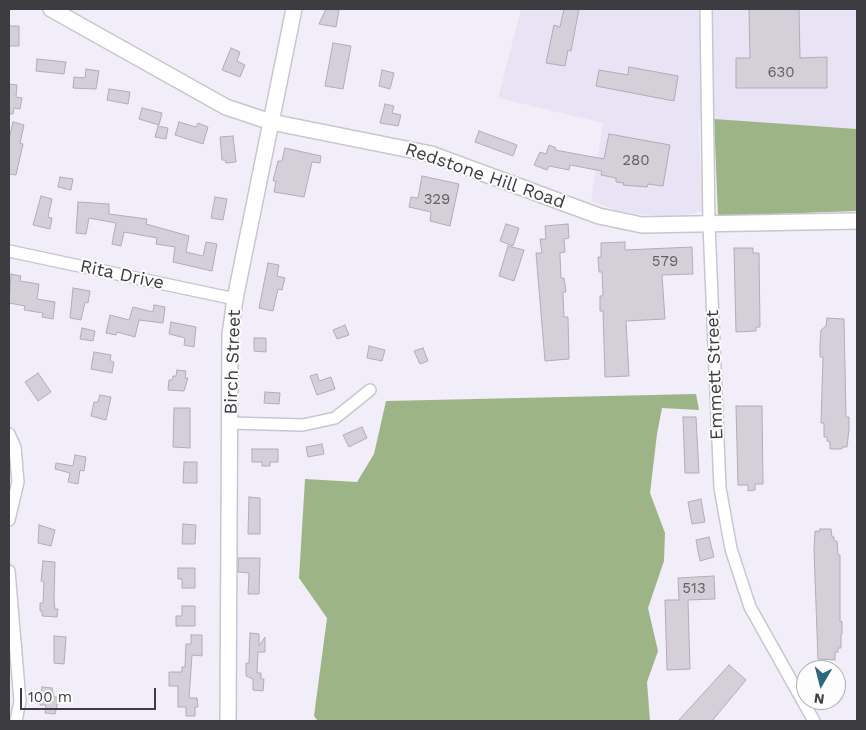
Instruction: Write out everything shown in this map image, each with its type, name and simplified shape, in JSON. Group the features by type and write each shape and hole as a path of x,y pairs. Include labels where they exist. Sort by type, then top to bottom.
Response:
{"main road":[{"name":"Redstone Hill Road","path":"51,9 226,107 271,122 432,154 598,216 642,225 857,221"},
{"name":"Birch Street","path":"228,721 230,335 235,299 294,9"}],"street":[{"name":"Emmett Street","path":"706,9 709,225 720,488 731,549 750,607 814,721"},
{"name":"Rita Drive","path":"9,252 235,299"},
{"path":"230,423 303,425 336,418 370,390"},
{"path":"9,434 15,447 18,482 9,520"},
{"path":"9,571 20,701 16,721"}],"shaded area":[{"path":"521,9 857,9 857,129 698,119 703,211 674,218 622,212 591,201 603,123 498,98"}],"green space":[{"path":"714,119 857,129 857,211 718,216"},
{"path":"696,394 699,410 662,408 657,434 650,493 665,533 664,561 648,608 658,651 647,682 650,721 318,721 314,716 327,618 299,578 305,479 357,482 374,454 386,401"}],"building":[{"path":"326,9 339,10 336,27 319,24"},
{"path":"564,9 579,9 571,51 568,50 565,66 546,63 554,25 560,27"},
{"path":"749,9 799,9 800,58 827,57 827,88 736,88 736,58 750,58"},
{"path":"9,26 19,26 19,46 9,46"},
{"path":"333,43 351,46 343,89 325,86"},
{"path":"231,48 240,52 237,61 245,65 240,77 222,70"},
{"path":"37,59 66,62 64,74 36,71"},
{"path":"629,67 678,76 674,101 596,86 599,70 628,75"},
{"path":"86,69 99,71 96,89 73,88 74,77 85,78"},
{"path":"382,70 394,73 390,89 379,86"},
{"path":"9,84 17,85 16,97 22,98 20,109 14,108 13,114 9,114"},
{"path":"109,89 130,92 128,104 107,100"},
{"path":"385,104 394,106 392,113 401,115 398,126 380,123"},
{"path":"142,108 162,113 159,125 139,119"},
{"path":"13,122 24,125 20,143 23,144 16,175 9,174 9,139"},
{"path":"179,122 196,127 198,123 208,127 203,144 175,135"},
{"path":"158,126 168,128 166,139 155,137"},
{"path":"479,131 517,145 513,156 475,142"},
{"path":"609,134 670,145 663,186 648,184 647,187 623,185 624,183 616,182 616,178 601,175 602,171 570,165 569,170 549,166 547,170 534,165 540,152 546,154 549,145 556,148 555,150 604,159"},
{"path":"233,136 236,162 226,163 225,160 222,160 220,137"},
{"path":"285,148 321,156 320,163 312,162 304,197 274,192 276,181 273,181 278,161 282,161"},
{"path":"422,176 459,184 450,226 430,221 431,212 409,207 411,197 418,198"},
{"path":"60,177 73,179 71,190 58,187"},
{"path":"41,196 52,199 48,217 52,218 50,229 33,225"},
{"path":"215,197 227,199 223,220 211,218"},
{"path":"78,202 109,204 109,214 147,219 146,224 189,236 186,252 203,256 206,242 217,244 212,271 173,262 175,247 156,244 157,238 124,232 121,246 112,244 116,223 89,218 86,234 76,233"},
{"path":"506,224 519,228 513,246 500,241"},
{"path":"568,224 569,238 564,239 565,252 560,253 560,255 561,278 564,278 566,292 563,292 563,295 564,317 568,317 569,359 545,361 536,253 542,253 540,239 546,239 545,226"},
{"path":"625,242 625,250 692,247 693,274 662,275 665,319 626,321 629,376 605,377 603,311 600,311 600,296 603,294 602,272 599,272 598,257 601,257 601,243"},
{"path":"508,246 524,250 514,281 499,276"},
{"path":"734,248 753,248 753,253 759,253 760,327 756,327 756,331 736,332"},
{"path":"268,263 279,265 277,276 285,278 282,290 278,289 273,311 259,308"},
{"path":"11,274 21,276 20,281 39,284 37,299 55,302 53,319 42,317 43,313 24,310 25,306 9,303"},
{"path":"73,288 90,291 88,303 85,302 81,320 70,318"},
{"path":"154,305 165,307 163,323 139,320 135,337 117,332 116,335 106,333 110,315 129,320 133,307 153,312"},
{"path":"827,318 844,319 846,417 849,417 849,429 847,447 842,447 842,449 830,449 830,442 827,441 827,437 824,437 824,423 821,423 823,357 820,357 820,345 821,330 826,326"},
{"path":"171,322 196,327 194,347 184,345 185,338 169,334"},
{"path":"345,325 349,335 337,339 333,330"},
{"path":"82,328 95,331 93,341 80,339"},
{"path":"254,338 266,338 266,352 254,351"},
{"path":"369,346 385,350 382,361 367,358"},
{"path":"423,348 428,361 420,364 414,351"},
{"path":"94,352 111,355 110,361 114,362 112,373 91,369"},
{"path":"177,370 186,371 185,378 188,378 184,391 168,390 169,380 176,376"},
{"path":"38,373 51,392 38,401 25,382"},
{"path":"317,374 319,381 331,377 335,389 317,395 310,376"},
{"path":"265,392 280,393 279,404 264,403"},
{"path":"100,395 111,397 106,420 91,416 94,402 98,402"},
{"path":"736,406 762,406 763,484 755,484 755,490 748,491 748,485 738,485"},
{"path":"174,408 190,408 190,448 173,447"},
{"path":"683,417 696,417 699,473 685,473"},
{"path":"362,427 367,438 349,447 343,435"},
{"path":"322,444 324,454 308,457 306,447"},
{"path":"252,449 278,449 278,462 270,462 270,466 262,466 262,462 252,462"},
{"path":"75,455 86,457 84,471 80,470 78,484 68,482 70,473 55,469 56,463 73,466"},
{"path":"184,462 197,462 197,483 183,483"},
{"path":"249,497 260,498 260,534 248,534"},
{"path":"701,499 705,522 692,524 688,502"},
{"path":"183,524 196,525 195,544 182,544"},
{"path":"39,525 55,530 51,546 38,543"},
{"path":"820,529 831,529 834,541 837,541 838,555 840,555 840,622 842,621 842,634 841,648 838,648 838,652 835,652 835,660 818,659 814,550 815,531 820,531"},
{"path":"709,537 714,557 700,561 696,540"},
{"path":"238,558 260,558 259,594 248,594 249,573 238,572"},
{"path":"43,561 55,562 54,600 55,609 58,609 57,617 42,616 42,611 40,611 40,603 43,603 44,582 41,581"},
{"path":"178,568 195,568 195,588 182,588 182,579 178,579"},
{"path":"714,576 715,599 688,600 690,669 667,670 665,600 679,600 678,578"},
{"path":"182,606 195,606 195,626 176,626 176,616 182,616"},
{"path":"250,633 259,634 259,646 265,637 265,652 258,652 257,673 261,673 261,679 264,679 263,691 253,690 253,679 246,676 246,663 249,663"},
{"path":"191,635 202,635 202,656 192,655 189,698 197,698 198,707 195,707 195,716 186,716 186,707 178,707 178,686 169,686 169,672 182,672 182,667 185,667 186,644 191,644"},
{"path":"54,636 66,637 64,664 54,663"},
{"path":"729,665 746,680 712,721 678,721"},
{"path":"42,687 52,688 54,697 59,697 55,714 45,713 46,705 40,705"}]}
